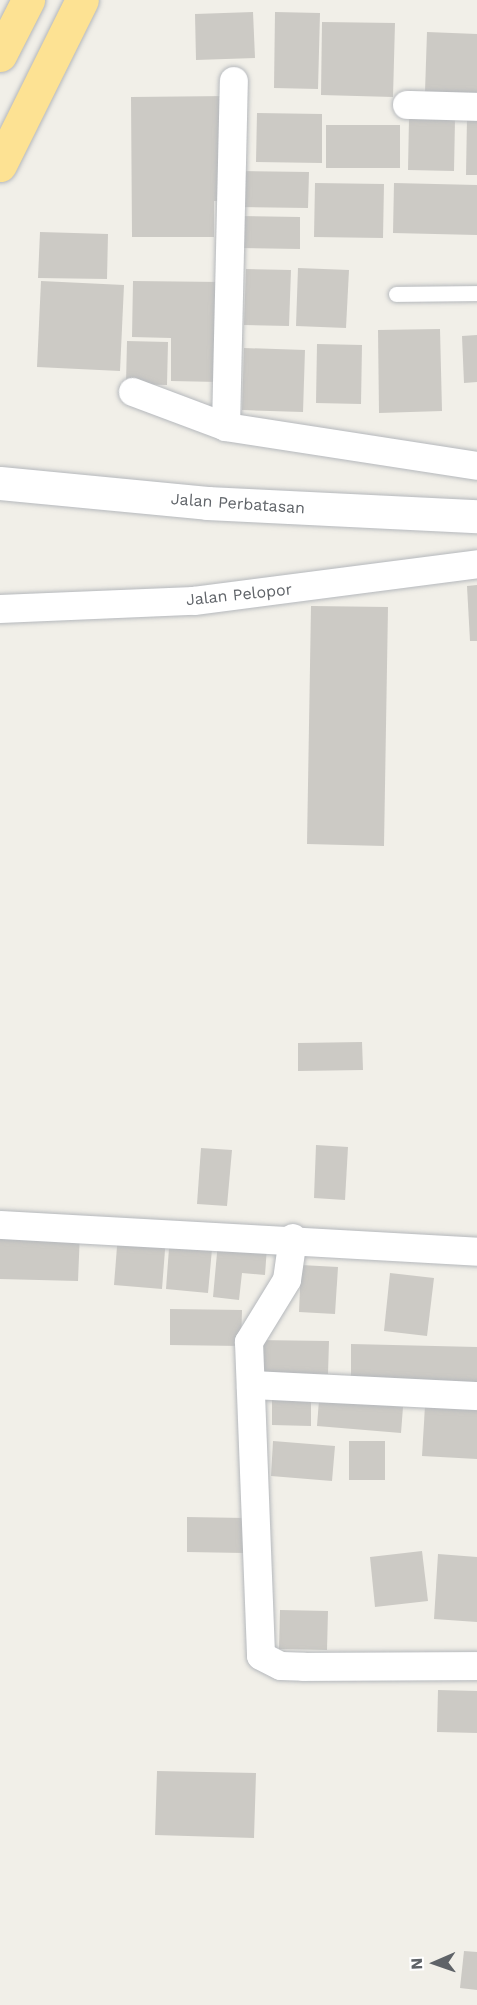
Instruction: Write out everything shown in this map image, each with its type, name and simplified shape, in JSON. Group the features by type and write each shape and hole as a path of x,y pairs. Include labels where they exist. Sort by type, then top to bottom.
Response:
{"highway":[{"path":"0,55 28,0"},
{"path":"0,165 82,0"}],"street":[{"path":"226,427 234,81"},
{"path":"407,105 477,106"},
{"path":"133,392 226,427 477,466"},
{"name":"Jalan Perbatasan","path":"0,483 207,503 477,516"},
{"name":"Jalan Pelopor","path":"0,609 194,601 477,564"},
{"path":"0,1226 293,1238 477,1252"},
{"path":"293,1238 287,1280 250,1336 261,1656 281,1666 477,1666"},
{"path":"251,1385 477,1396"}],"lane":[{"path":"396,294 477,293"}],"building":[{"path":"253,12 255,58 196,60 195,14"},
{"path":"275,12 320,13 318,89 274,88"},
{"path":"322,22 395,23 393,97 321,95"},
{"path":"427,32 477,34 477,94 425,92"},
{"path":"228,96 228,201 214,201 214,237 132,237 131,97"},
{"path":"257,113 322,114 322,163 256,162"},
{"path":"477,116 477,175 466,175 467,117"},
{"path":"409,118 455,119 454,171 408,170"},
{"path":"326,125 400,125 400,168 326,168"},
{"path":"241,171 309,172 308,208 240,207"},
{"path":"315,183 384,184 383,238 314,237"},
{"path":"394,183 477,185 477,235 393,233"},
{"path":"239,216 300,217 300,249 239,248"},
{"path":"40,232 108,234 107,279 38,278"},
{"path":"298,268 349,270 346,328 296,326"},
{"path":"246,269 291,270 289,326 244,325"},
{"path":"41,281 124,285 120,371 37,367"},
{"path":"133,281 221,282 219,382 171,381 171,338 132,337"},
{"path":"440,329 442,411 379,413 378,330"},
{"path":"477,335 477,382 464,383 462,336"},
{"path":"127,341 168,342 167,385 126,384"},
{"path":"317,344 362,345 361,404 316,403"},
{"path":"244,348 305,350 303,412 242,410"},
{"path":"477,585 477,641 470,641 467,586"},
{"path":"311,606 388,607 384,846 307,844"},
{"path":"362,1042 363,1070 298,1071 298,1043"},
{"path":"316,1145 348,1147 345,1200 314,1198"},
{"path":"201,1148 232,1150 227,1206 197,1204"},
{"path":"0,1230 80,1232 78,1281 0,1279"},
{"path":"118,1234 166,1237 162,1289 114,1285"},
{"path":"170,1235 213,1238 208,1293 166,1289"},
{"path":"218,1242 267,1247 265,1275 242,1273 239,1300 213,1297"},
{"path":"301,1265 338,1267 335,1314 299,1312"},
{"path":"390,1273 434,1278 427,1336 384,1331"},
{"path":"170,1309 242,1310 241,1346 170,1345"},
{"path":"256,1340 329,1341 328,1374 256,1373"},
{"path":"351,1344 477,1347 477,1385 351,1382"},
{"path":"272,1398 311,1399 311,1426 272,1425"},
{"path":"319,1400 403,1407 401,1433 317,1426"},
{"path":"425,1406 477,1410 477,1459 422,1456"},
{"path":"273,1441 335,1446 332,1481 271,1476"},
{"path":"349,1441 385,1441 385,1480 349,1480"},
{"path":"187,1517 245,1518 244,1553 187,1552"},
{"path":"422,1551 428,1601 375,1607 370,1557"},
{"path":"438,1554 477,1557 477,1622 434,1619"},
{"path":"280,1610 328,1611 327,1650 279,1649"},
{"path":"438,1690 477,1691 477,1733 437,1732"},
{"path":"157,1771 256,1773 254,1838 155,1835"},
{"path":"464,1951 477,1952 477,1990 460,1988"}]}
